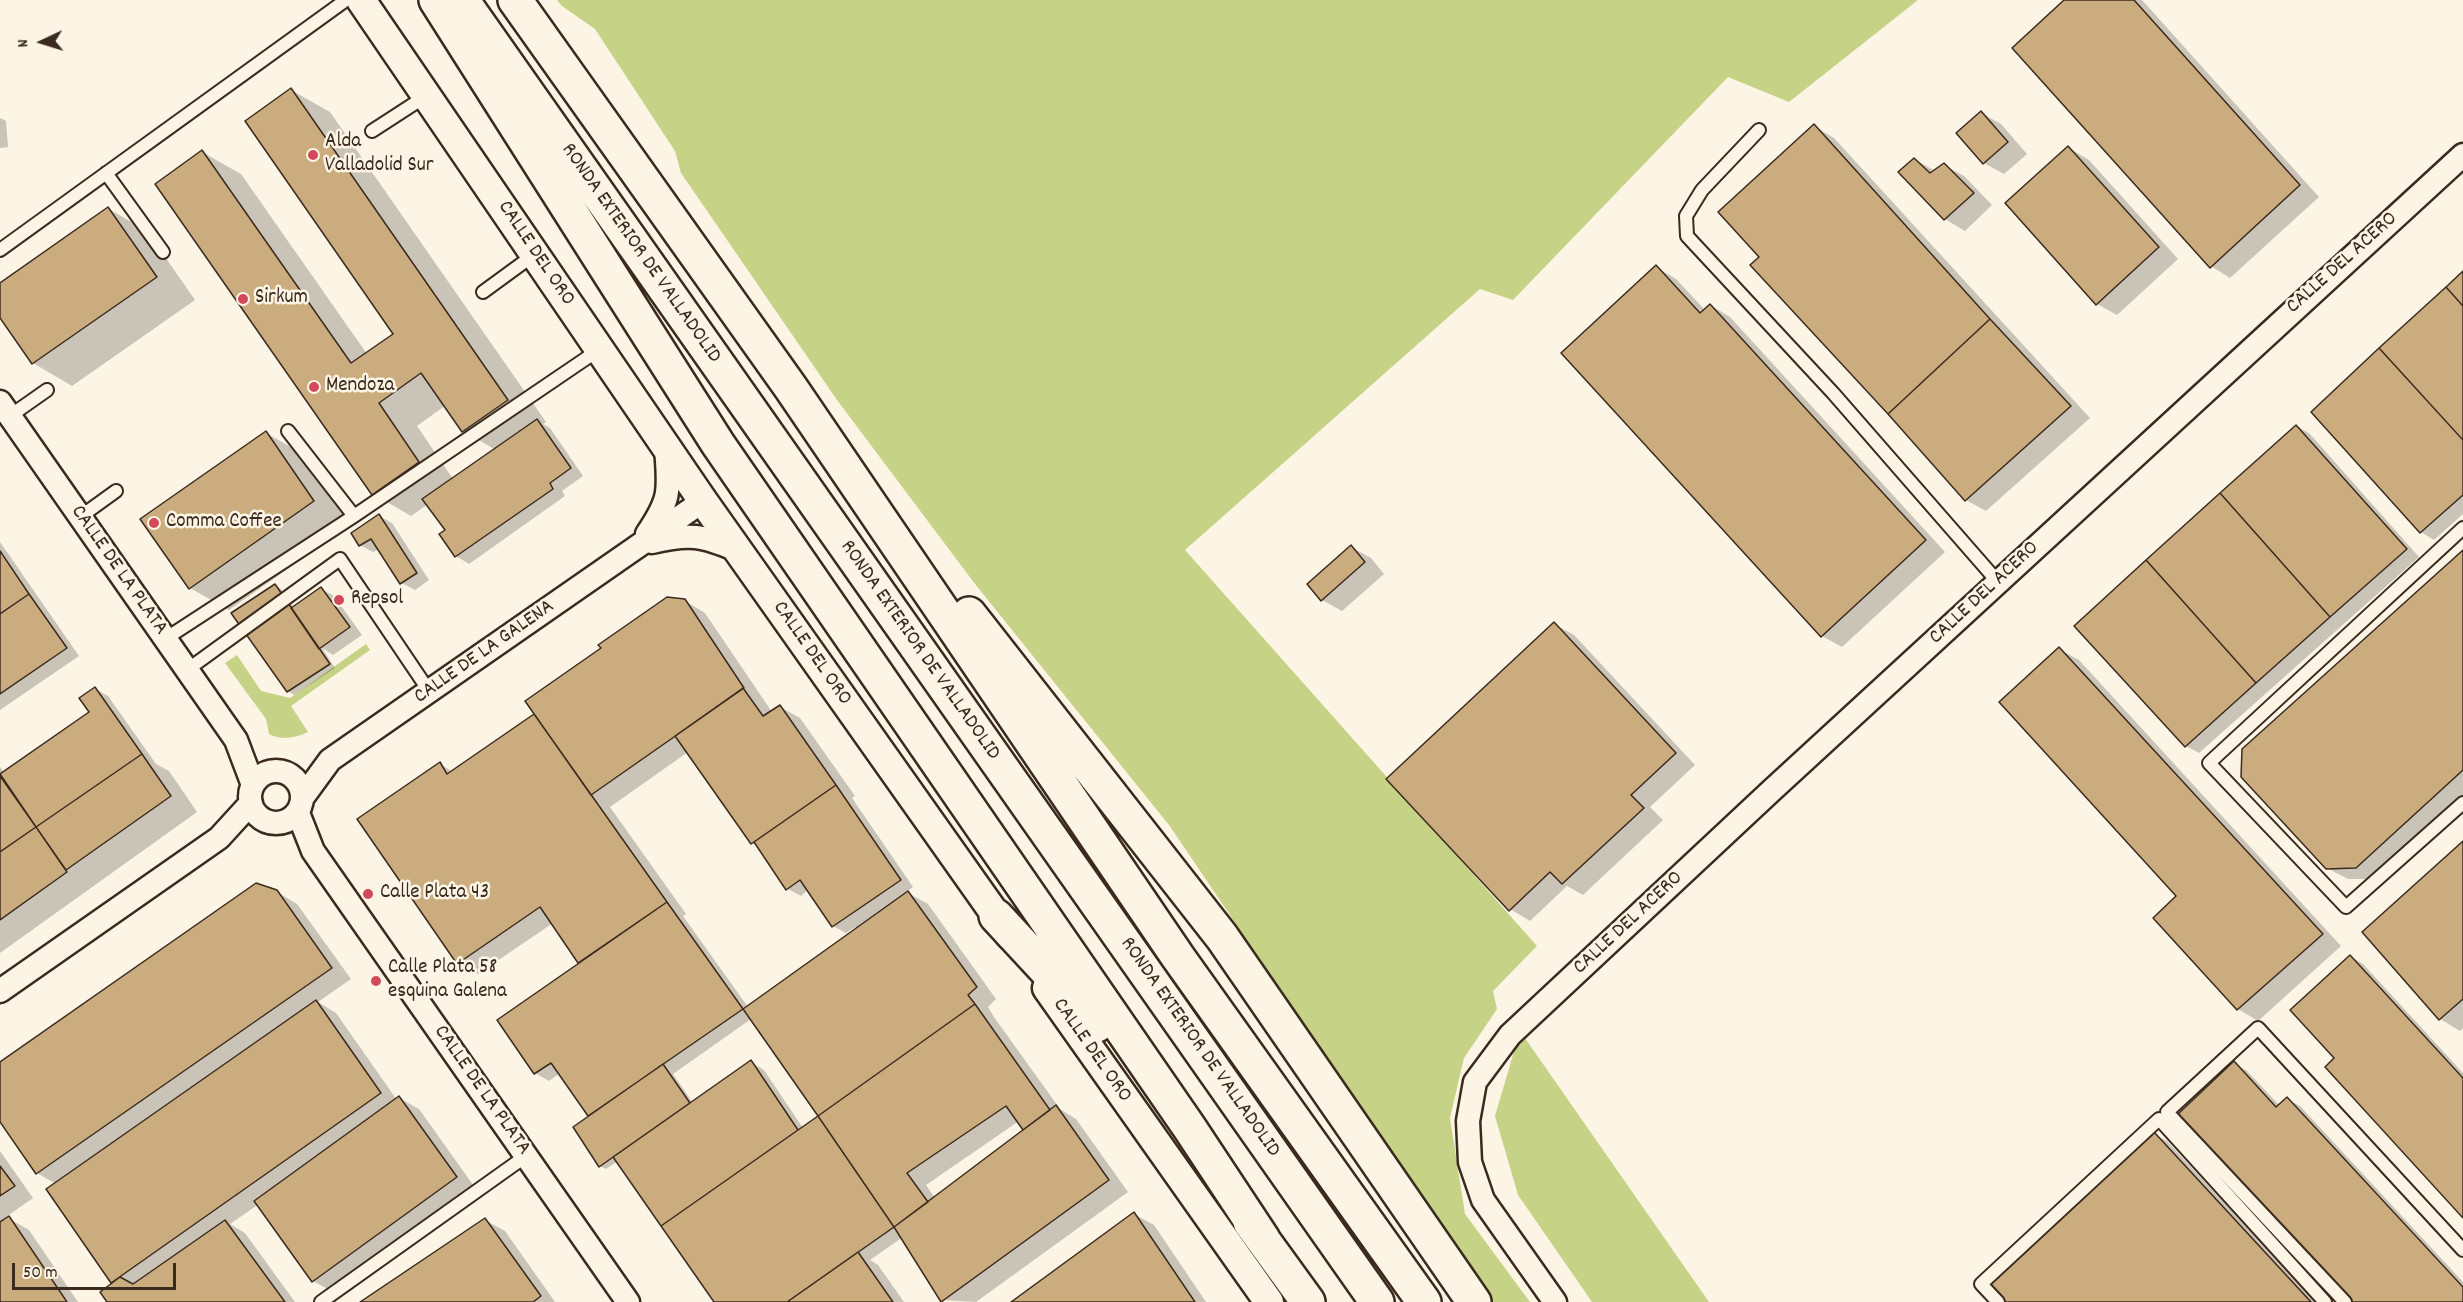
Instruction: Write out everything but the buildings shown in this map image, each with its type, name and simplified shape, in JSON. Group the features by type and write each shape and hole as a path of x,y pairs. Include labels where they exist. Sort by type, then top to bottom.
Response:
{"highway":[{"path":"436,0 718,444 1189,1126 1263,1239"},
{"name":"RONDA EXTERIOR DE VALLADOLID","path":"462,0 1377,1302"},
{"name":"RONDA EXTERIOR DE VALLADOLID","path":"515,0 791,388 1178,957 1424,1302"},
{"path":"791,388 1222,937 1474,1302"},
{"path":"996,916 1057,980 1126,1059 1308,1302"}],"street":[{"name":"CALLE DEL ORO","path":"361,0 737,550 1269,1302"},
{"name":"CALLE DEL ACERO","path":"1555,1302 1483,1200 1470,1162 1468,1121 1475,1082 1510,1035 2463,155"},
{"name":"CALLE DE LA PLATA","path":"5,409 236,740 252,794"},
{"name":"CALLE DE LA GALENA","path":"639,545 664,507 669,488 666,447"},
{"name":"CALLE DE LA GALENA","path":"300,805 330,760 703,501"},
{"name":"CALLE DE LA GALENA","path":"639,545 677,536 707,537 737,550"},
{"name":"CALLE DE LA PLATA","path":"236,740 279,771"},
{"name":"CALLE DE LA GALENA","path":"279,771 330,760"},
{"path":"0,992 219,838 266,773 279,771 298,782 300,805 291,819 219,838"},
{"path":"252,794 260,818 272,823"},
{"name":"CALLE DE LA PLATA","path":"300,805 313,851 628,1302"},
{"name":"CALLE DE LA PLATA","path":"272,823 313,851"}],"lane":[{"path":"0,249 346,0"},
{"path":"372,131 426,95"},
{"path":"1759,130 1702,190 1686,216 1687,236 1833,393 1998,582"},
{"path":"106,173 163,252"},
{"path":"483,292 535,254"},
{"path":"165,639 354,516 600,349"},
{"path":"5,409 47,390"},
{"path":"288,431 354,516"},
{"path":"80,517 116,491"},
{"path":"2463,528 2209,763 2346,907 2463,803"},
{"path":"187,670 340,559 429,692"},
{"path":"2345,1302 2167,1112 2258,1028 2463,1250"},
{"path":"1998,1302 1981,1284 2159,1119 2325,1302"},
{"path":"321,1302 526,1156"}],"green space":[{"path":"557,0 1918,0 1789,102 1728,77 1513,300 1480,289 1185,550 1537,946 1493,991 1497,1009 1464,1058 1450,1118 1465,1214 1530,1302 1492,1302 1169,825 975,584 837,400 681,173 675,151 595,29"},
{"path":"366,644 370,650 291,706 308,732 288,738 269,734 266,719 225,663 237,655 261,691 290,698"},
{"path":"1520,1031 1709,1302 1592,1302 1518,1195 1495,1116"}],"place":[{"name":"Alda Valladolid Sur","path":"313,155"},
{"name":"Sirkum","path":"243,299"},
{"name":"Mendoza","path":"314,387"},
{"name":"Comma Coffee","path":"154,523"},
{"name":"Repsol","path":"339,600"},
{"name":"Calle Plata 43","path":"368,894"},
{"name":"Calle Plata 58 esquina Galena","path":"376,981"}]}
